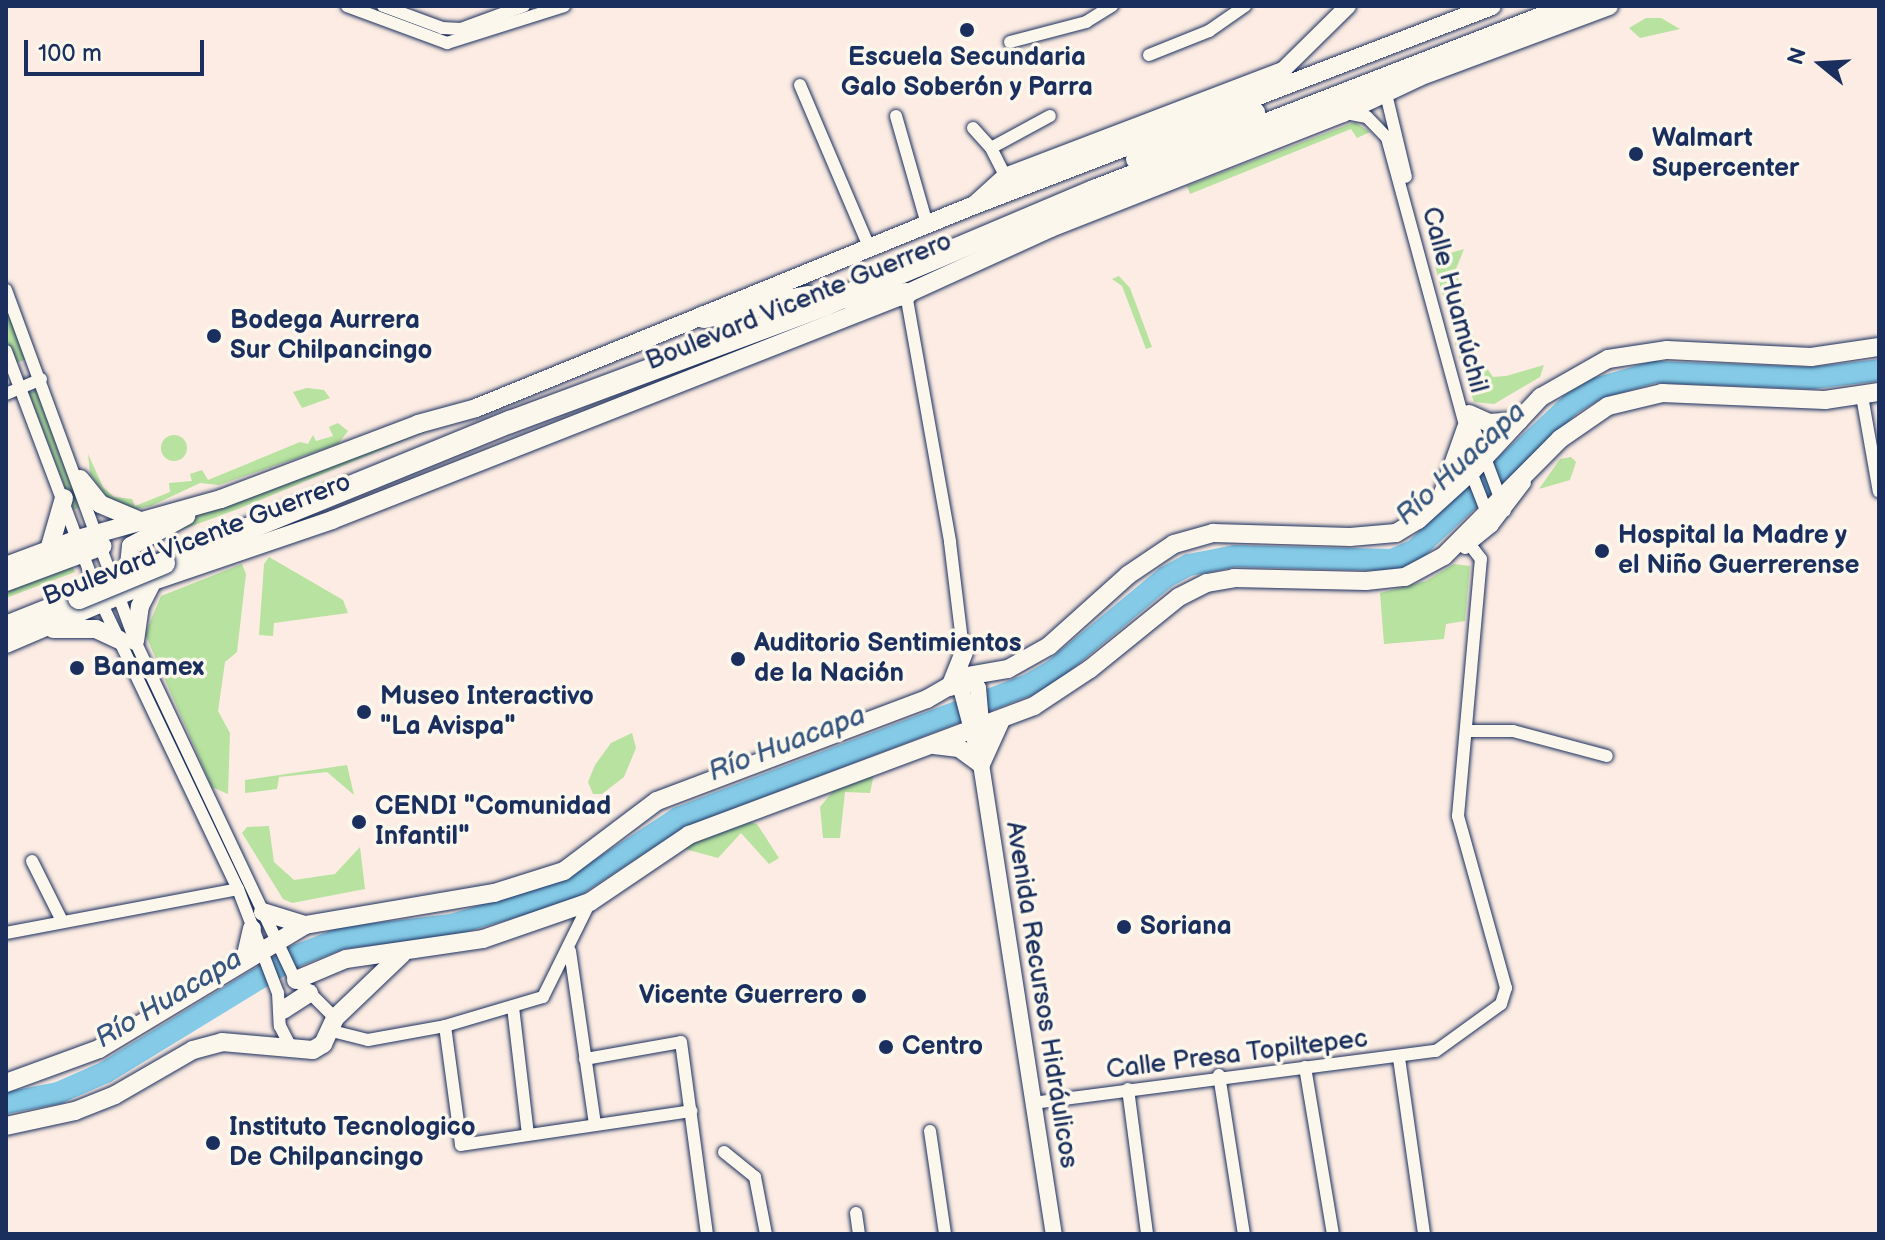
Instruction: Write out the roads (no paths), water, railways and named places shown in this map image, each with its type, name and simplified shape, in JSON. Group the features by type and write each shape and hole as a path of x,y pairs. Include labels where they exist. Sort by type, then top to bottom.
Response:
{"highway":[{"name":"Boulevard Vicente Guerrero","path":"816,301 1087,179 1540,6"},
{"name":"Boulevard Vicente Guerrero","path":"6,627 155,571 510,422 1573,6"},
{"path":"1205,150 1256,147"},
{"path":"704,317 816,301 906,294"},
{"name":"Boulevard Vicente Guerrero","path":"6,614 93,595"}],"main road":[{"name":"Boulevard Vicente Guerrero","path":"80,545 101,540 140,521 221,499 388,434 476,408 972,206 1492,6"},
{"name":"Boulevard Vicente Guerrero","path":"6,644 34,632 93,595 155,571 332,520 906,294 1051,228 1609,6"},
{"path":"6,1083 99,1049 305,925 494,893 564,871 657,801 1008,669 1049,646 1128,575 1174,544 1231,533 1385,535 1418,520 1478,465 1541,397 1618,356 1667,350 1811,357 1879,347"},
{"path":"283,1010 300,983 346,959 405,953 483,939 590,902 669,844 981,725 1063,689 1179,597 1207,583 1234,578 1366,581 1405,577 1444,556 1489,521 1549,450 1591,415 1632,397 1686,392 1802,399 1870,394"},
{"path":"1439,501 1468,421 1519,421"},
{"path":"80,479 100,504 140,521"},
{"path":"49,550 64,498"},
{"path":"155,571 133,579 127,553 131,546 221,499"},
{"path":"6,566 49,550 80,545"},
{"path":"6,582 80,545"},
{"path":"34,632 83,627 128,640 155,571"},
{"path":"963,686 964,653"},
{"path":"981,725 981,764"},
{"path":"932,744 959,748 981,764"},
{"path":"263,912 305,925"},
{"path":"252,929 264,951"},
{"path":"6,1126 75,1111 115,1095 193,1050 222,1042 313,1050 333,1024 405,953"}],"street":[{"path":"347,6 447,43 564,6"},
{"path":"383,6 442,28 461,29 524,6"},
{"path":"1010,42 1086,22 1112,6"},
{"path":"1149,55 1209,31 1245,6"},
{"path":"972,206 1005,176 1283,70 1348,6"},
{"path":"800,85 869,247"},
{"name":"Calle Huamúchil","path":"1386,94 1468,421 1489,521"},
{"name":"Calle Huamúchil","path":"1343,113 1367,117 1387,138 1468,421"},
{"path":"896,116 927,224"},
{"path":"991,148 1050,116"},
{"path":"973,128 991,148 1005,176"},
{"path":"6,290 101,540 93,595"},
{"path":"906,294 950,542 964,653"},
{"path":"6,351 64,498 93,595 128,640 263,912 264,951 283,1010 280,1026 291,1048"},
{"path":"6,394 41,379"},
{"path":"1870,394 1879,492"},
{"name":"Calle Huamúchil","path":"1478,465 1503,506"},
{"path":"1405,577 1445,562 1470,545 1489,521"},
{"path":"1470,545 1481,559 1468,731 1513,731 1607,756"},
{"path":"128,640 238,889 252,929"},
{"name":"Avenida Recursos Hidráulicos","path":"963,686 981,725 981,764 1054,1234"},
{"name":"Calle Presa Topiltepec","path":"1033,1103 1219,1075 1399,1058 1436,1051 1501,1004 1506,988 1462,843 1458,816 1468,731"},
{"path":"32,861 61,919"},
{"path":"6,933 61,919 238,889"},
{"path":"264,951 300,983 333,1024 368,1040 445,1026 543,997 570,951 590,902"},
{"path":"570,951 595,1124"},
{"path":"513,1007 528,1134"},
{"path":"445,1026 461,1145 692,1111"},
{"path":"585,1059 681,1042 707,1234"},
{"path":"1399,1058 1424,1234"},
{"path":"1305,1067 1333,1234"},
{"path":"1219,1075 1244,1234"},
{"path":"1128,1089 1147,1234"},
{"path":"930,1131 945,1234"},
{"path":"724,1152 755,1177 766,1234"},
{"path":"856,1213 859,1234"}],"waterway":[{"name":"Río Huacapa","path":"6,1103 58,1093 106,1072 298,955 342,938 451,925 567,891 678,818 1028,685 1054,670 1166,577 1189,565 1235,556 1392,560 1415,550 1571,404 1598,388 1654,372 1813,378 1879,370"}],"place":[{"name":"Escuela Secundaria Galo Soberón y Parra","path":"967,30"},
{"name":"Walmart Supercenter","path":"1636,154"},
{"name":"Bodega Aurrera Sur Chilpancingo","path":"214,336"},
{"name":"Hospital la Madre y el Niño Guerrerense","path":"1602,551"},
{"name":"Auditorio Sentimientos de la Nación","path":"738,659"},
{"name":"Banamex","path":"77,668"},
{"name":"Museo Interactivo \"La Avispa\"","path":"364,712"},
{"name":"CENDI \"Comunidad Infantil\"","path":"359,822"},
{"name":"Soriana","path":"1124,927"},
{"name":"Vicente Guerrero","path":"859,996"},
{"name":"Centro","path":"886,1047"},
{"name":"Instituto Tecnologico De Chilpancingo","path":"213,1143"}]}
